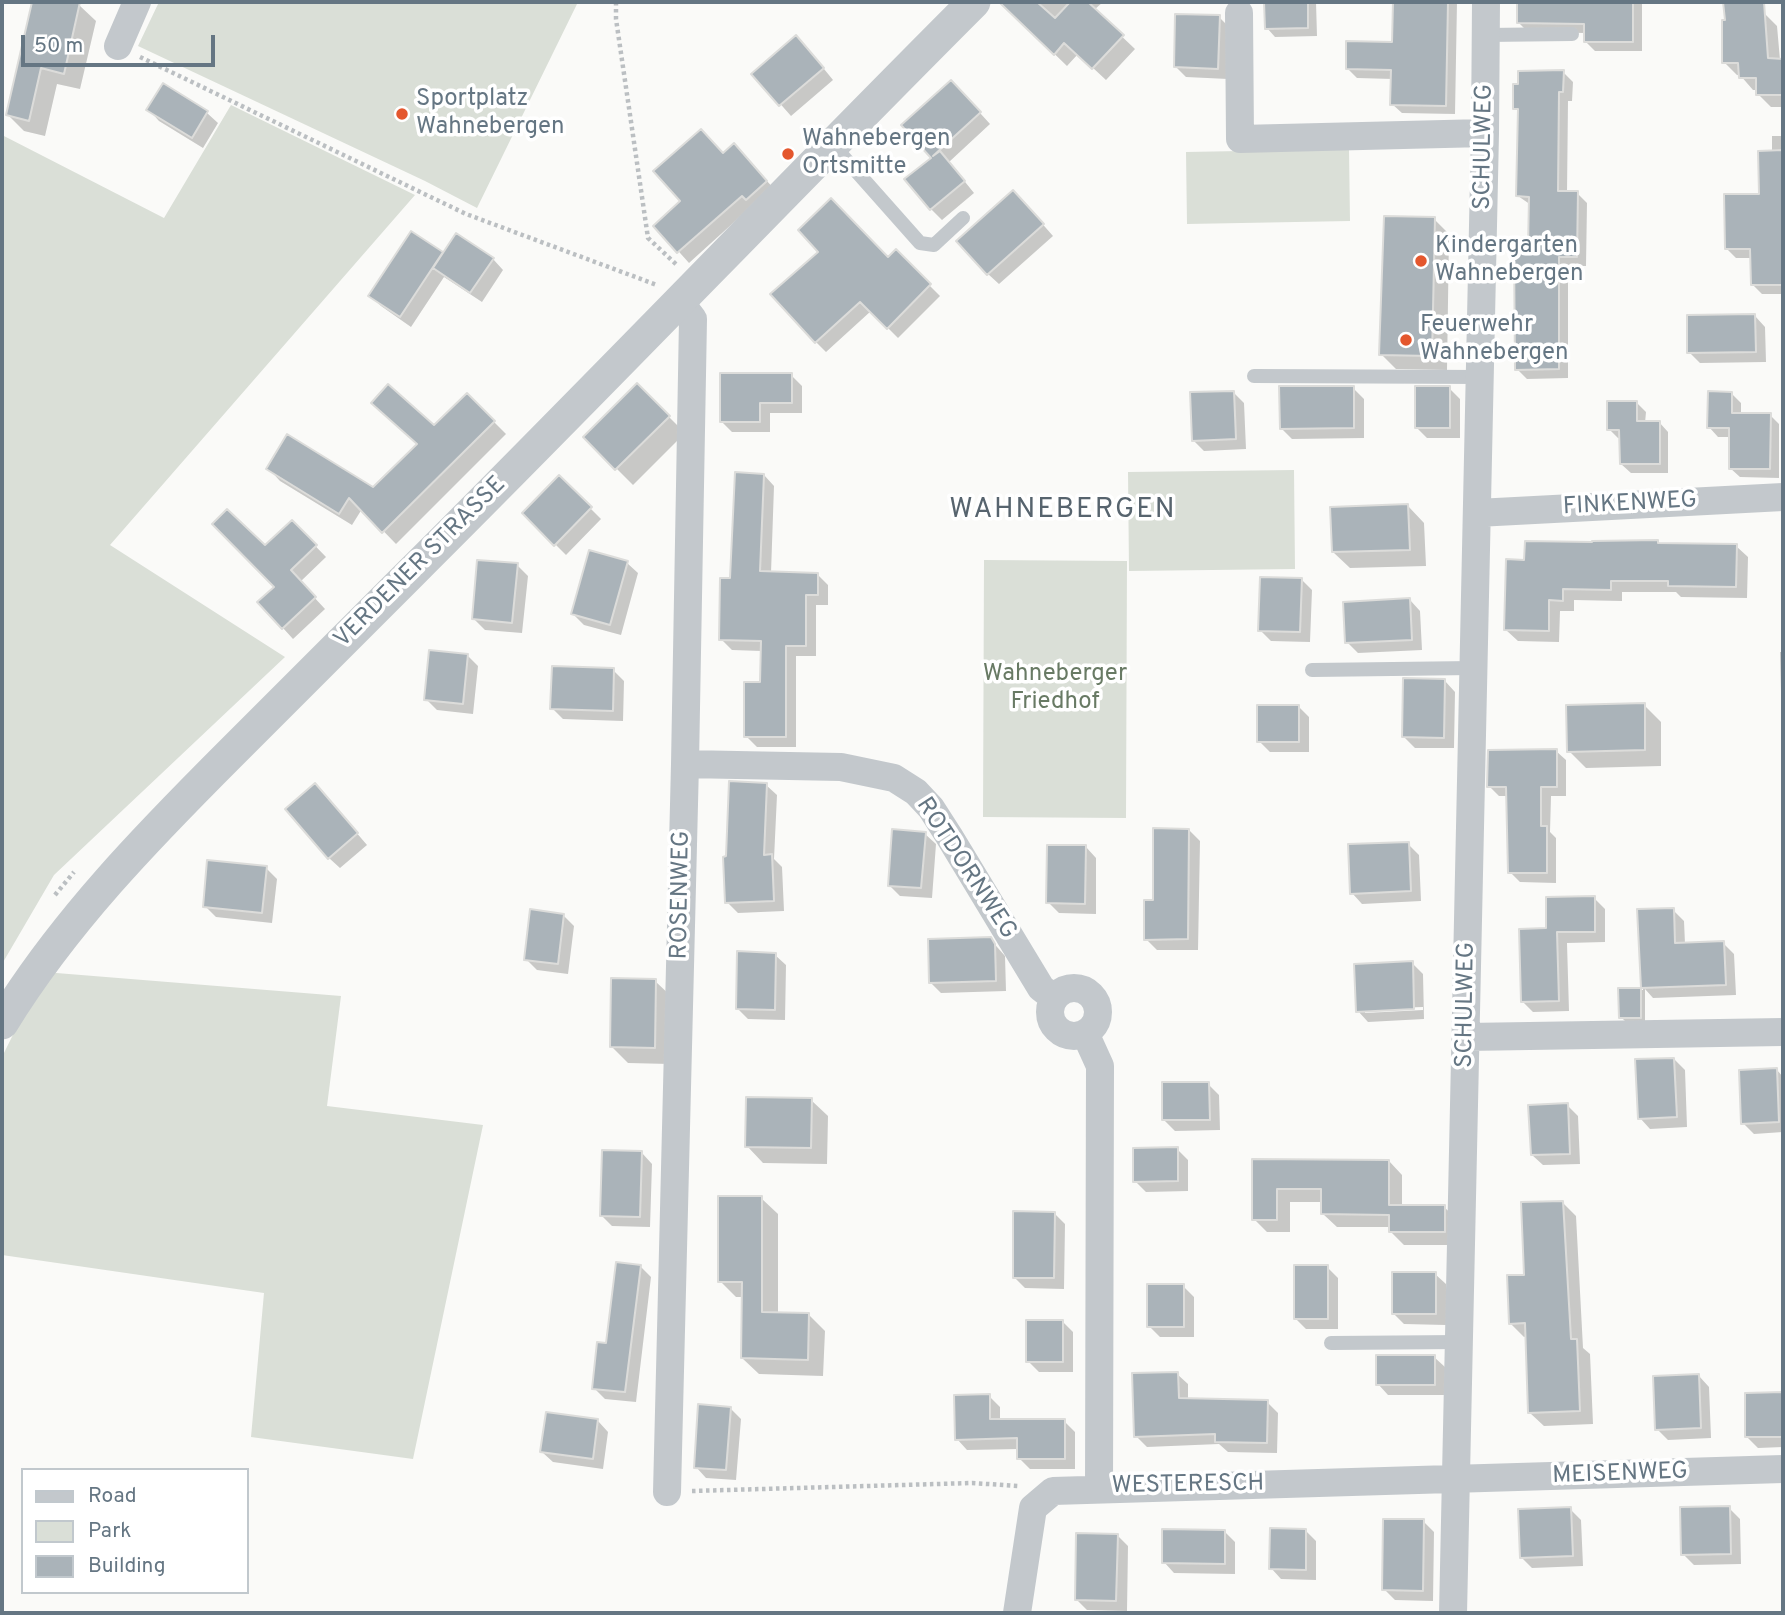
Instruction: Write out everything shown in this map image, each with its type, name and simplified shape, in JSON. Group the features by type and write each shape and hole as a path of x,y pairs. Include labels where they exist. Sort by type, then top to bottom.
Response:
{"street":[{"path":"118,46 137,2"},
{"name":"VERDENER STRASSE","path":"2,1023 21,992 72,924 148,836 680,302 974,2"},
{"name":"SCHULWEG","path":"1453,1613 1486,2"},
{"path":"1239,13 1240,139 1485,133"},
{"name":"ROSENWEG","path":"667,1492 693,318 680,302"},
{"name":"FINKENWEG","path":"1477,513 1783,497"},
{"name":"ROTDORNWEG","path":"685,764 841,767 894,778 916,792 931,808 1041,988 1054,998 1061,991 1080,988 1095,1000 1097,1019 1085,1033 1100,1066 1098,1488"},
{"path":"1466,1037 1783,1032"},
{"name":"MEISENWEG","path":"1456,1480 1783,1469"},
{"name":"WESTERESCH","path":"1033,1508 1053,1491 1098,1488 1456,1480"},
{"path":"1017,1613 1033,1508"}],"lane":[{"path":"1486,35 1572,34"},
{"path":"832,144 920,243 934,245 963,218"},
{"path":"1254,376 1480,377"},
{"path":"1312,670 1473,668"},
{"path":"1331,1343 1460,1342"}],"path":[{"path":"616,2 616,19 648,239 683,271 705,276"},
{"path":"118,46 466,214 669,290 680,302"},
{"path":"667,1492 1018,1485 1033,1508"}],"green space":[{"name":"Sportplatz Wahnebergen","path":"159,2 578,2 477,208 138,46"},
{"path":"231,105 415,195 110,545 285,657 54,875 2,964 2,135 164,218"},
{"path":"1349,149 1350,221 1187,224 1186,152"},
{"path":"1294,470 1295,569 1129,571 1128,472"},
{"name":"Wahneberger Friedhof","path":"984,560 1127,561 1126,818 983,817"},
{"path":"44,972 341,996 327,1106 483,1125 413,1459 251,1437 264,1293 2,1255 2,1057"}],"building":[{"path":"32,2 80,2 64,74 41,68 29,121 6,115"},
{"path":"999,2 1037,2 1055,18 1070,2 1088,2 1124,35 1092,69 1064,43 1054,55"},
{"path":"1264,2 1308,2 1308,28 1265,29"},
{"path":"1393,2 1448,2 1446,106 1390,105 1391,70 1346,69 1346,41 1392,42"},
{"path":"1517,2 1633,2 1633,42 1584,42 1584,24 1517,23"},
{"path":"1723,2 1764,2 1768,58 1783,59 1783,95 1756,95 1756,78 1739,78 1738,63 1722,63 1722,20 1725,20"},
{"path":"1175,14 1220,15 1218,69 1174,67"},
{"path":"796,35 824,68 779,106 751,74"},
{"path":"1564,70 1563,92 1559,92 1558,191 1578,191 1577,257 1559,257 1559,369 1515,370 1514,248 1528,248 1529,197 1516,196 1518,109 1513,109 1513,84 1518,84 1518,71"},
{"path":"951,80 981,112 933,156 940,151 965,181 930,210 904,179 931,158 901,125"},
{"path":"163,83 208,111 192,138 146,110"},
{"path":"701,129 723,153 734,143 767,181 746,200 742,196 677,253 653,226 680,201 653,171"},
{"path":"1783,150 1783,285 1751,285 1750,249 1725,249 1724,194 1759,194 1758,151"},
{"path":"1013,190 1044,224 987,275 956,241"},
{"path":"831,198 888,257 896,249 931,284 887,329 860,302 815,343 770,294 818,252 798,230"},
{"path":"1384,216 1435,217 1432,356 1379,355"},
{"path":"411,231 443,252 400,317 368,296"},
{"path":"456,233 494,258 470,293 433,268"},
{"path":"1755,314 1756,352 1687,353 1687,315"},
{"path":"720,373 792,373 792,403 760,403 760,422 720,422"},
{"path":"637,383 670,416 615,470 583,437"},
{"path":"388,384 434,425 467,393 495,421 382,533 349,498 339,514 266,469 287,434 373,487 417,444 371,403"},
{"path":"1279,386 1354,386 1354,428 1280,429"},
{"path":"1415,386 1450,386 1450,428 1415,428"},
{"path":"1234,391 1236,439 1192,441 1190,392"},
{"path":"1708,391 1732,392 1732,413 1771,413 1770,469 1729,469 1729,428 1707,428"},
{"path":"1607,401 1637,401 1637,421 1660,421 1660,464 1620,464 1619,430 1607,430"},
{"path":"735,472 764,474 760,571 818,573 818,595 806,595 806,646 786,646 786,737 744,737 744,682 760,682 761,641 719,640 720,578 730,578"},
{"path":"559,475 592,507 554,546 522,513"},
{"path":"1408,504 1410,550 1332,552 1330,507"},
{"path":"227,509 265,545 292,520 317,545 291,570 316,597 282,629 257,602 274,587 212,524"},
{"path":"1658,540 1658,543 1737,544 1736,587 1668,586 1668,581 1611,581 1611,590 1563,589 1563,601 1549,600 1549,631 1504,630 1506,559 1524,560 1525,541"},
{"path":"589,550 628,561 610,625 571,614"},
{"path":"477,560 518,563 512,623 472,619"},
{"path":"1260,577 1302,578 1300,632 1258,631"},
{"path":"1410,598 1412,640 1345,643 1343,602"},
{"path":"429,650 468,654 463,704 424,700"},
{"path":"552,666 614,668 613,711 550,709"},
{"path":"1403,678 1445,679 1444,738 1402,737"},
{"path":"1645,703 1645,750 1567,752 1566,705"},
{"path":"1257,705 1299,705 1299,742 1257,742"},
{"path":"1557,749 1557,787 1541,787 1541,826 1547,826 1547,873 1508,873 1506,787 1487,787 1488,750"},
{"path":"729,781 767,783 764,855 772,854 774,901 725,903 723,857 726,856"},
{"path":"315,783 358,833 328,859 285,809"},
{"path":"1153,828 1189,829 1188,939 1144,940 1144,900 1153,900"},
{"path":"892,829 926,832 921,888 888,886"},
{"path":"1409,842 1411,891 1350,894 1348,844"},
{"path":"1047,845 1086,845 1085,904 1046,903"},
{"path":"207,860 267,866 262,913 203,907"},
{"path":"1595,896 1595,932 1557,932 1559,1001 1521,1002 1519,929 1546,928 1546,897"},
{"path":"1674,908 1675,943 1724,941 1726,985 1641,988 1637,909"},
{"path":"530,909 564,914 558,964 524,960"},
{"path":"991,937 995,944 996,981 929,983 928,939"},
{"path":"737,951 776,953 775,1010 736,1009"},
{"path":"1413,961 1414,1009 1356,1012 1354,964"},
{"path":"611,978 656,979 655,1048 610,1047"},
{"path":"1618,988 1641,988 1641,1018 1619,1018"},
{"path":"1674,1058 1677,1117 1638,1119 1635,1059"},
{"path":"1777,1068 1779,1122 1741,1124 1739,1070"},
{"path":"1162,1082 1209,1082 1210,1120 1162,1120"},
{"path":"746,1097 812,1098 811,1148 745,1147"},
{"path":"1568,1103 1570,1154 1531,1155 1528,1105"},
{"path":"1178,1147 1178,1181 1133,1182 1133,1148"},
{"path":"602,1150 642,1151 640,1217 600,1216"},
{"path":"1252,1159 1389,1160 1389,1205 1445,1205 1445,1232 1389,1232 1389,1215 1321,1214 1321,1189 1277,1189 1277,1220 1252,1220"},
{"path":"718,1196 762,1196 762,1312 809,1313 808,1360 741,1358 742,1282 718,1282"},
{"path":"1563,1201 1571,1339 1577,1339 1580,1411 1528,1413 1525,1323 1509,1324 1507,1275 1524,1275 1521,1202"},
{"path":"1013,1211 1055,1212 1054,1278 1013,1278"},
{"path":"616,1262 641,1265 625,1392 592,1389 597,1342 606,1343"},
{"path":"1294,1265 1328,1265 1328,1319 1294,1319"},
{"path":"1392,1272 1436,1272 1436,1314 1392,1314"},
{"path":"1147,1284 1184,1284 1184,1327 1147,1327"},
{"path":"1026,1320 1063,1320 1063,1362 1026,1362"},
{"path":"1376,1355 1435,1355 1435,1385 1376,1385"},
{"path":"1178,1372 1179,1398 1268,1400 1267,1443 1215,1442 1215,1434 1134,1437 1132,1373"},
{"path":"1699,1374 1701,1428 1655,1430 1653,1376"},
{"path":"1783,1392 1783,1437 1745,1437 1745,1393"},
{"path":"990,1394 990,1419 1065,1419 1065,1459 1017,1459 1017,1438 955,1440 954,1395"},
{"path":"698,1404 731,1407 726,1470 694,1468"},
{"path":"546,1412 598,1419 593,1459 540,1452"},
{"path":"1730,1506 1731,1554 1681,1555 1680,1507"},
{"path":"1571,1507 1573,1556 1520,1558 1518,1509"},
{"path":"1383,1519 1424,1519 1423,1591 1382,1590"},
{"path":"1270,1528 1306,1529 1306,1570 1269,1569"},
{"path":"1162,1529 1225,1530 1225,1564 1162,1563"},
{"path":"1076,1533 1118,1534 1116,1601 1075,1600"}],"place":[{"name":"Sportplatz Wahnebergen","path":"402,114"},
{"name":"Wahnebergen Ortsmitte","path":"788,154"},
{"name":"Kindergarten Wahnebergen","path":"1421,261"},
{"name":"Feuerwehr Wahnebergen","path":"1406,340"}],"district":[{"name":"WAHNEBERGEN","path":"1063,511"}]}
